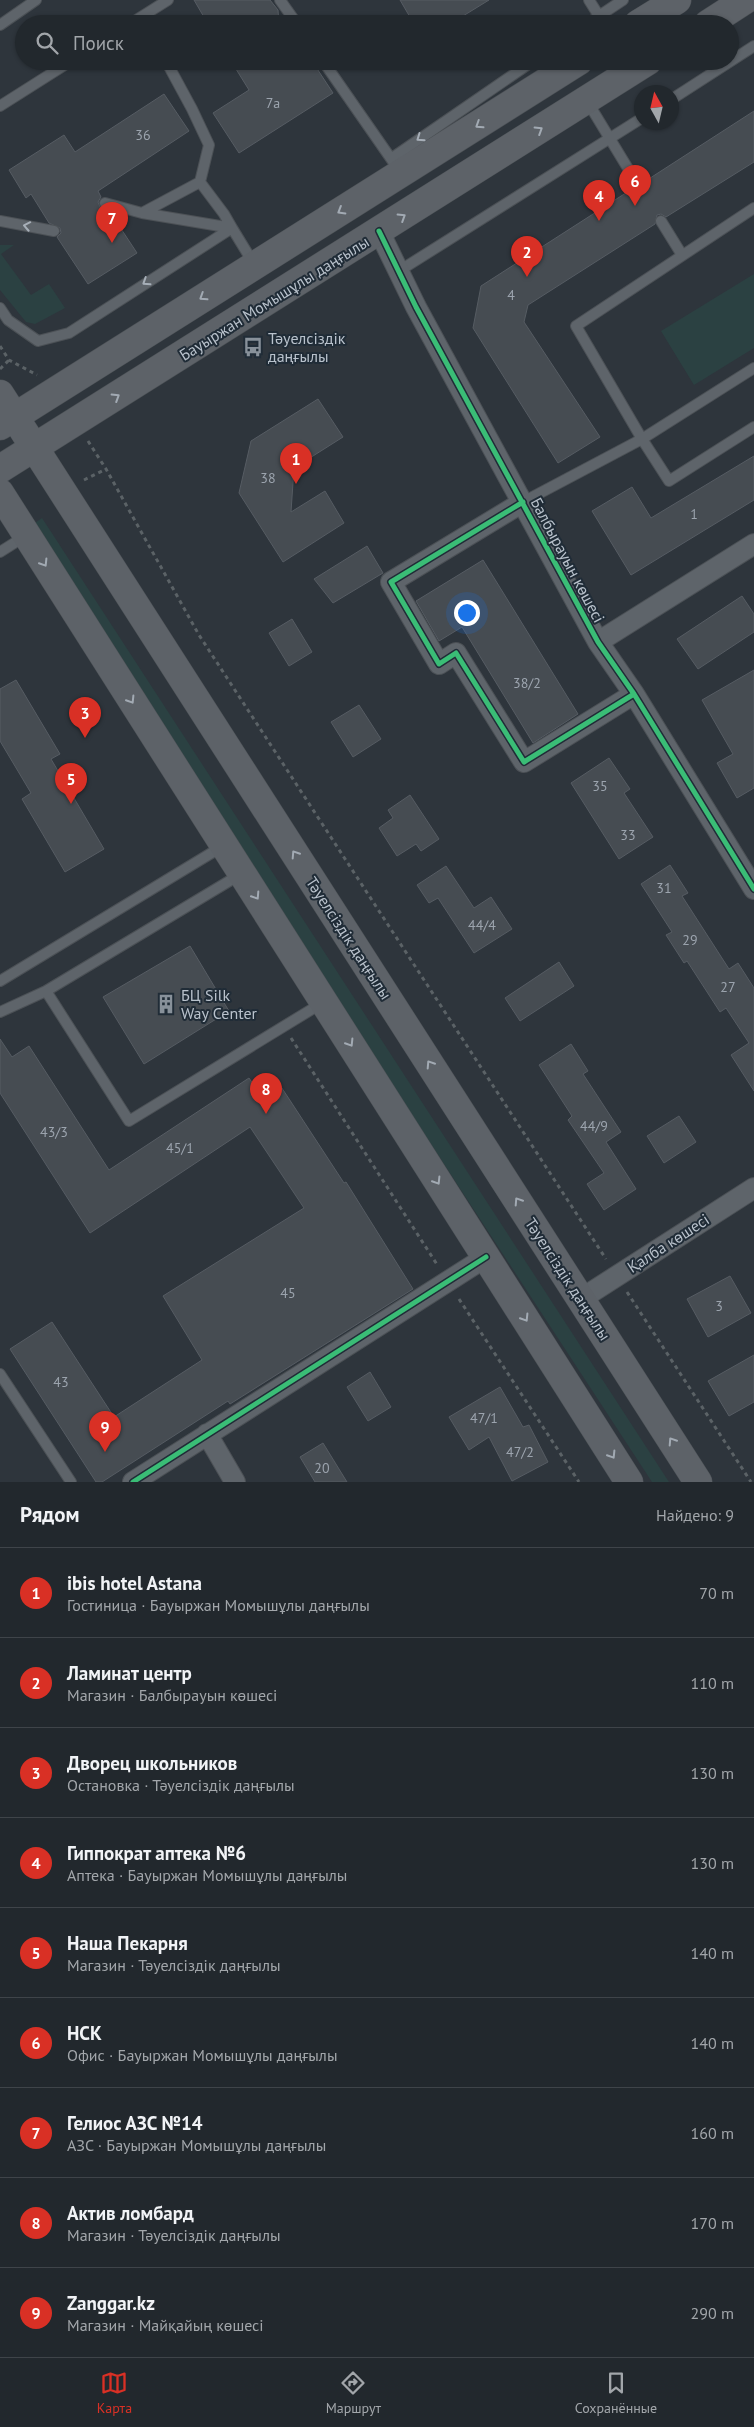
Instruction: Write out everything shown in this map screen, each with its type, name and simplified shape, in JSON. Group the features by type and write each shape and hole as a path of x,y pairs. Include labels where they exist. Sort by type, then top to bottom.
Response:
{"main road":[{"path":"653,15 677,0"},
{"path":"722,15 746,0"},
{"path":"7,422 254,265 397,166 563,70"},
{"name":"Бауыржан Момышұлы даңғылы","path":"0,469 634,70"},
{"name":"Тәуелсіздік даңғылы","path":"0,394 7,422 35,448 698,1482"},
{"path":"0,494 629,1482"}],"street":[{"name":"Балбырауын көшесі","path":"379,231 416,307 598,642 634,694 754,889"},
{"path":"523,502 391,582 439,664 456,653 524,762 634,694"},
{"path":"598,642 754,544"},
{"name":"Қалба көшесі","path":"581,1299 754,1188"},
{"path":"133,1482 486,1257"},
{"path":"207,1434 235,1482"}],"lane":[{"path":"0,25 36,0"},
{"path":"149,15 168,0"},
{"path":"280,0 291,15"},
{"path":"589,0 599,15"},
{"path":"607,15 623,0"},
{"path":"739,56 754,46"},
{"path":"0,106 57,70"},
{"path":"142,213 200,182 209,145 171,70"},
{"path":"329,70 397,166 520,70"},
{"path":"679,94 717,70"},
{"path":"586,100 638,185"},
{"path":"399,271 634,123"},
{"path":"200,182 224,214 254,265"},
{"path":"105,203 142,213 232,228"},
{"path":"754,208 576,326 642,439 669,481 754,427"},
{"path":"0,221 54,231"},
{"path":"660,221 682,255"},
{"path":"0,308 8,320 38,341 69,333 232,228"},
{"path":"523,502 642,439 754,368"},
{"path":"0,552 27,535"},
{"path":"0,981 223,846"},
{"path":"0,1012 46,990 242,873"},
{"path":"46,990 129,1121 324,1002"},
{"path":"0,1374 70,1482"}],"path":[{"path":"0,346 9,360 41,378"},
{"path":"0,369 9,360"},
{"path":"84,436 106,469 199,635 751,1482"},
{"path":"82,481 106,469"},
{"path":"284,1027 448,1282 580,1482"}],"green space":[{"path":"0,245 14,245 1,254 31,295 49,284 65,308 35,324 26,322 0,290"},
{"path":"754,274 754,348 694,385 661,331"},
{"path":"42,518 669,1482 652,1482 28,528"}],"building":[{"path":"194,0 270,0 278,10 278,15 203,15"},
{"path":"400,0 489,0 465,15 409,15"},
{"path":"237,70 318,70 333,93 239,153 213,113 249,90"},
{"path":"164,94 189,131 98,191 101,197 98,202 100,207 110,212 137,253 88,284 57,237 61,233 60,228 49,223 31,194 26,198 9,170 64,135 75,152"},
{"path":"754,111 754,162 666,217 661,214 657,215 655,224 528,305 524,322 600,437 558,463 473,328 481,286 632,189 638,192 642,191 644,182"},
{"path":"318,399 343,437 294,468 291,512 325,491 344,523 283,562 239,493 251,441"},
{"path":"754,456 754,500 631,575 592,511 632,487 651,518"},
{"path":"367,546 383,573 333,603 314,579"},
{"path":"483,560 578,714 533,743 462,627 439,641 416,601"},
{"path":"742,596 754,614 754,632 698,669 677,639"},
{"path":"292,619 312,652 289,666 269,633"},
{"path":"754,670 754,788 737,798 717,763 733,754 702,700"},
{"path":"16,680 60,754 51,759 104,849 65,872 22,799 31,793 0,741 0,689"},
{"path":"359,705 381,739 353,757 331,722"},
{"path":"609,758 630,789 624,793 653,837 619,859 571,783"},
{"path":"410,795 439,839 421,851 416,844 397,856 379,828 393,818 388,810"},
{"path":"670,865 688,893 682,896 729,969 738,963 754,988 754,1091 731,1055 749,1043 726,1008 720,1012 687,961 684,963 666,935 672,932 641,884"},
{"path":"446,866 474,908 491,897 512,929 474,953 438,898 429,903 417,885"},
{"name":"БЦ Silk Way Center","path":"190,946 229,1011 144,1064 103,997"},
{"path":"559,962 574,986 520,1021 505,998"},
{"path":"0,1039 12,1057 29,1046 109,1170 249,1078 258,1091 276,1079 344,1183 346,1182 413,1289 230,1404 228,1401 102,1482 96,1482 10,1349 52,1322 114,1417 202,1360 163,1296 304,1208 250,1127 90,1233 0,1093"},
{"path":"571,1044 588,1071 583,1074 621,1132 606,1142 636,1189 604,1210 587,1184 604,1173 568,1120 572,1116 539,1065"},
{"path":"679,1116 696,1142 664,1163 647,1136"},
{"path":"730,1276 751,1313 708,1337 687,1299"},
{"path":"754,1355 754,1402 729,1416 708,1381"},
{"path":"370,1372 391,1407 368,1421 347,1387"},
{"path":"500,1387 523,1427 529,1425 548,1462 512,1481 489,1437 469,1450 449,1417"},
{"path":"323,1443 347,1482 315,1482 300,1457"}],"cycle path":[{"path":"379,231 416,307 598,642 634,694 754,889"},
{"path":"523,502 391,582 439,664 456,653 524,762 634,694"},
{"path":"133,1482 486,1257"}],"place":[{"name":"НСК","path":"635,206"},
{"name":"Гиппократ аптека №6","path":"599,221"},
{"name":"Гелиос АЗС №14","path":"112,243"},
{"name":"Ламинат центр","path":"527,277"},
{"name":"Тәуелсіздік даңғылы","path":"253,347"},
{"name":"ibis hotel Astana","path":"296,484"},
{"name":"Дворец школьников","path":"85,738"},
{"name":"Наша Пекарня","path":"71,804"},
{"name":"БЦ Silk Way Center","path":"166,1004"},
{"name":"Актив ломбард","path":"266,1114"},
{"name":"Zanggar.kz","path":"105,1452"}]}
